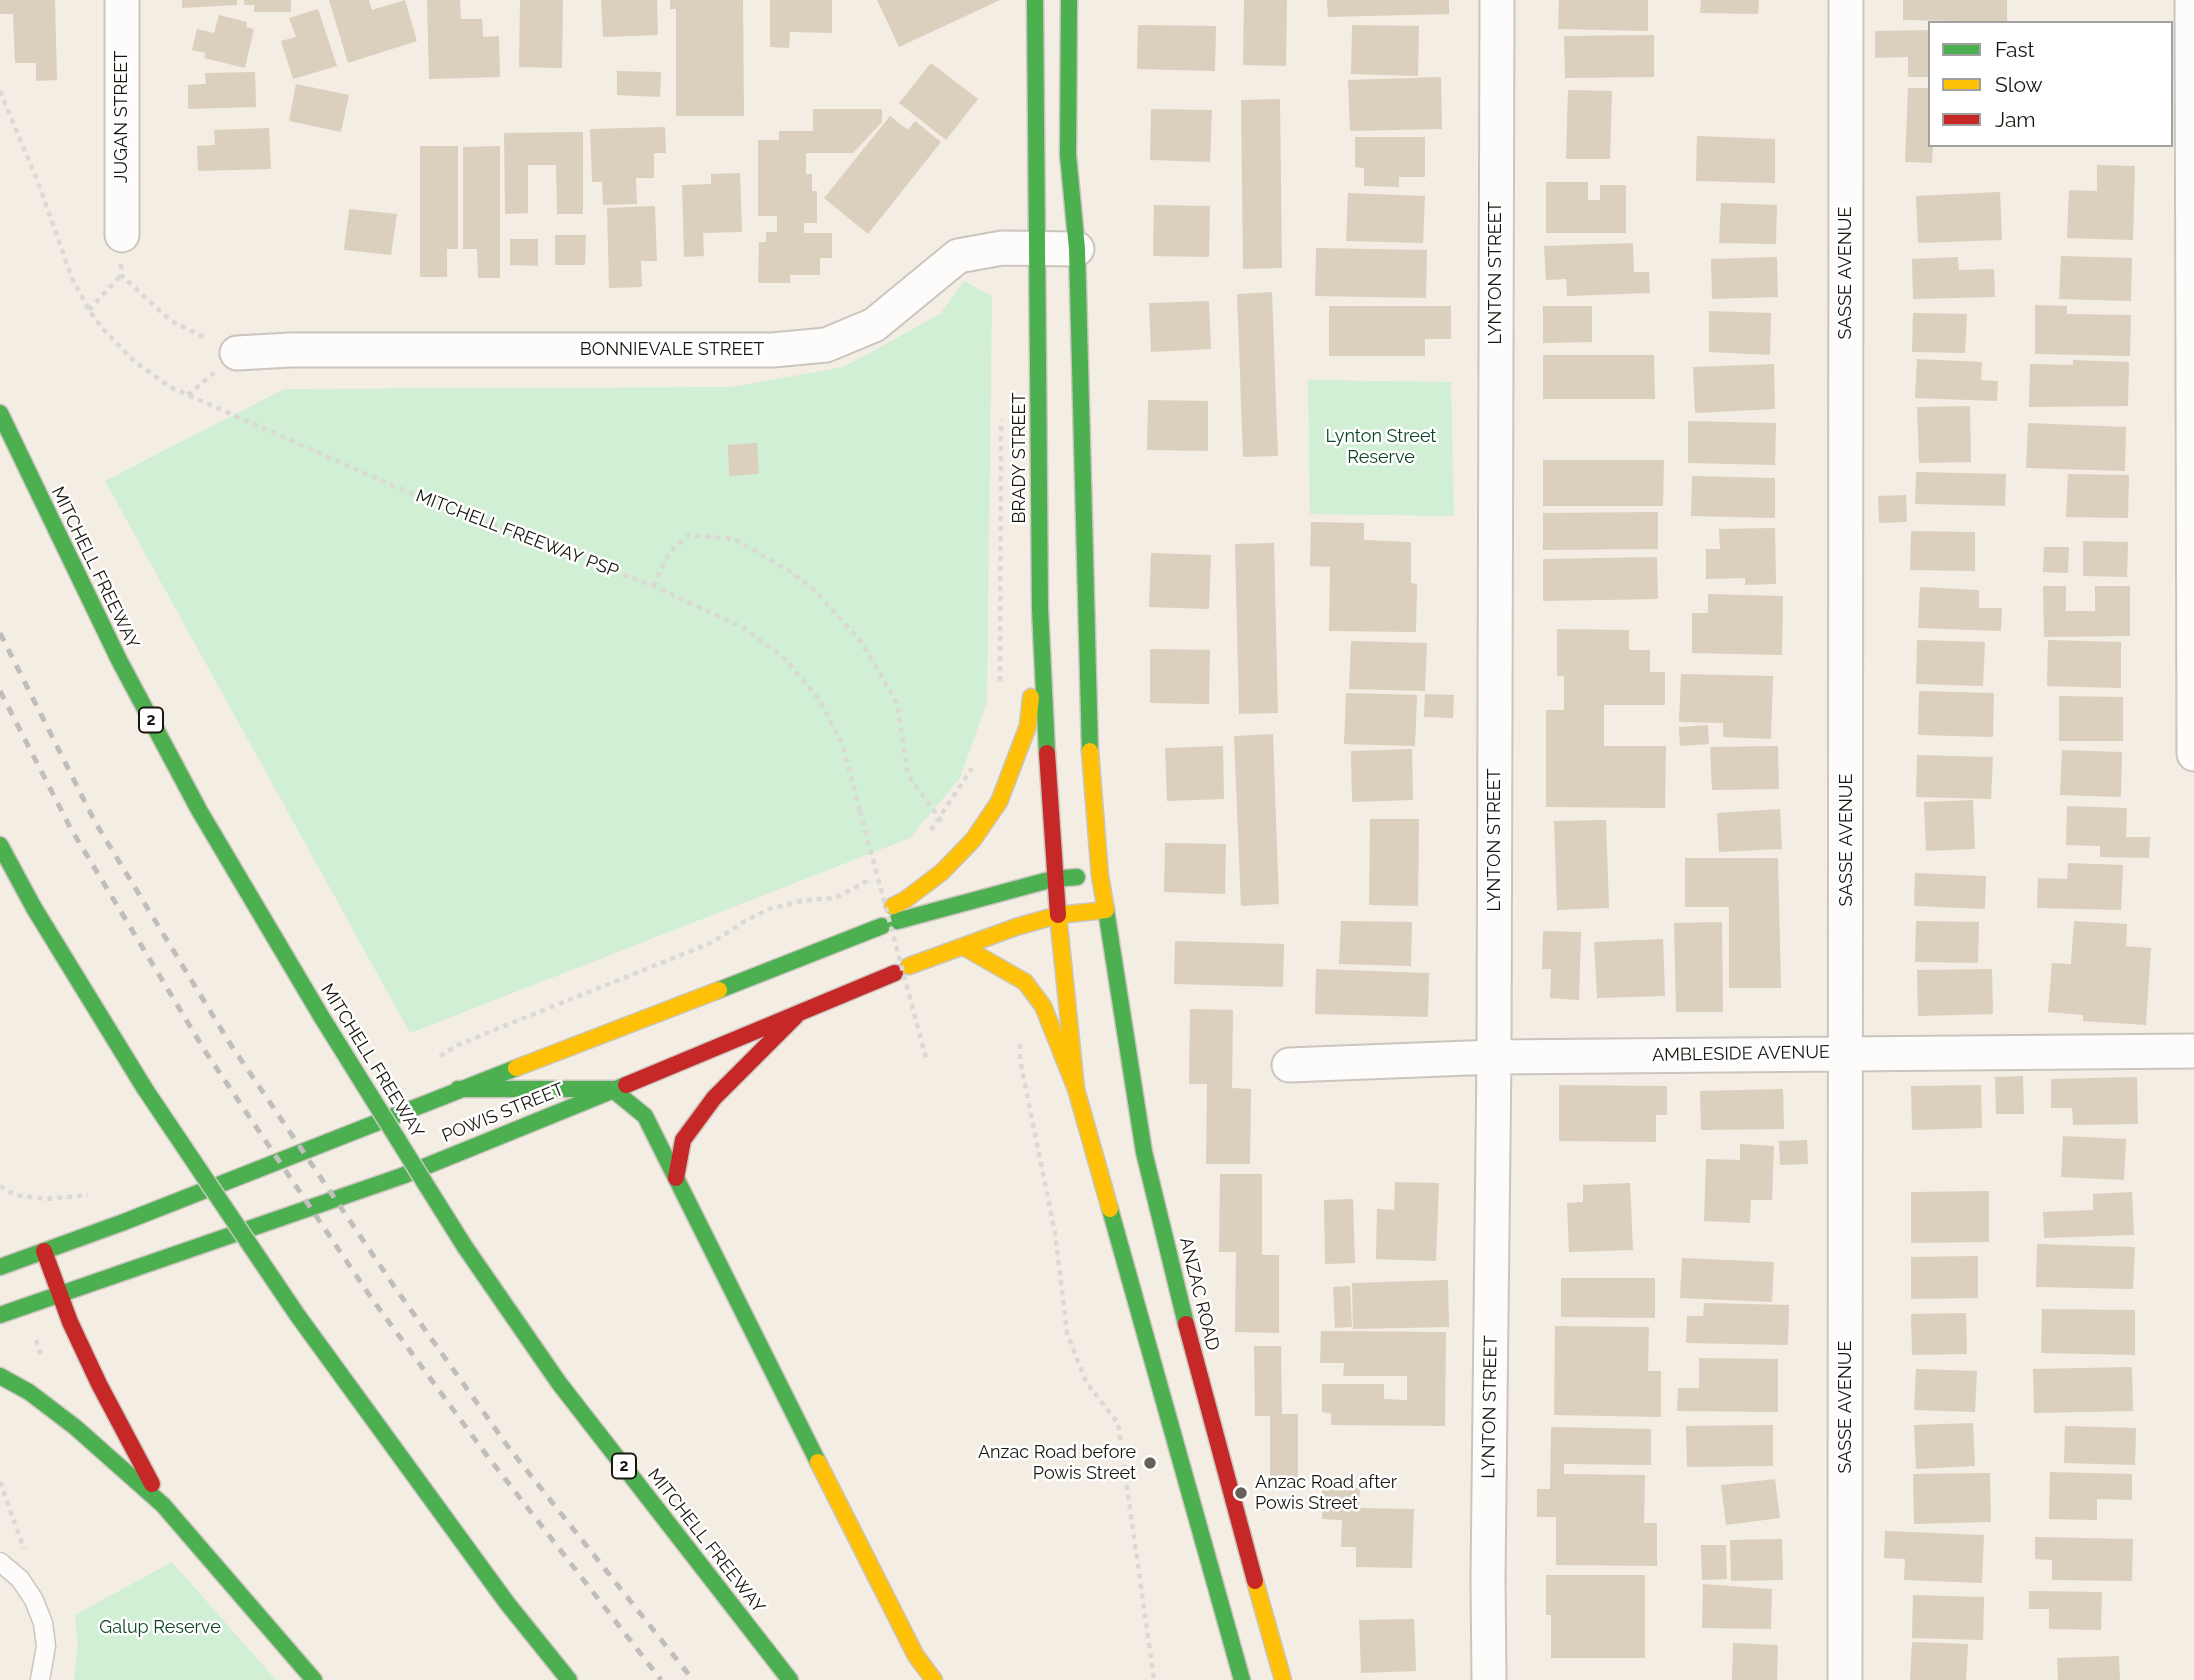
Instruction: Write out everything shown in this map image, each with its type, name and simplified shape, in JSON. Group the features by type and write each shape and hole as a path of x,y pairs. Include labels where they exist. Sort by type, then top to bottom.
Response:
{"main road":[{"name":"BRADY STREET","path":"1035,0 1042,645 1053,879 1058,915"},
{"path":"1069,0 1068,155 1077,250 1088,720 1100,876 1106,910"},
{"name":"MITCHELL FREEWAY","path":"0,412 118,660 199,810 321,1016 466,1247 559,1383 790,1680"},
{"path":"888,916 942,872 973,840 999,802 1028,726 1035,655 1042,645"},
{"path":"0,845 34,908 145,1089 298,1316 507,1603 569,1680"},
{"name":"POWIS STREET","path":"0,1267 124,1222 834,944 888,916 1053,879 1100,876"},
{"name":"POWIS STREET","path":"0,1315 402,1176 796,1016 902,970 1016,927 1058,915 1106,910"},
{"name":"ANZAC ROAD","path":"1106,910 1144,1152 1193,1352 1283,1680"},
{"path":"1058,915 1076,1089"},
{"path":"964,947 1025,982 1043,1006 1076,1089 1242,1680"},
{"path":"676,1178 683,1140 714,1098 796,1016"},
{"path":"458,1089 612,1089 645,1116 916,1656 934,1680"},
{"path":"44,1251 71,1322 99,1384 163,1505"},
{"path":"0,1376 29,1392 75,1427 163,1505 314,1680"}],"street":[{"name":"JUGAN STREET","path":"122,0 122,235"},
{"name":"LYNTON STREET","path":"1489,1680 1497,0"},
{"name":"SASSE AVENUE","path":"1845,1680 1846,0"},
{"path":"2192,0 2194,754"},
{"name":"BONNIEVALE STREET","path":"237,353 290,350 773,350 825,345 874,325 958,256 1002,248 1077,250"},
{"name":"AMBLESIDE AVENUE","path":"1289,1065 1494,1057 2194,1051"}],"lane":[{"path":"0,1562 20,1579 34,1600 43,1623 46,1646 40,1680"}],"path":[{"name":"MITCHELL FREEWAY PSP","path":"0,91 37,180 72,278 89,310 116,344 154,377 188,395 396,487 653,586 744,628 765,642 802,678 824,709 842,743 926,1058"},
{"path":"89,310 121,275 122,235"},
{"path":"121,275 171,321 237,353 188,395"},
{"path":"999,690 1001,414"},
{"path":"653,586 669,553 689,535 734,539 791,572 811,588 860,640 897,703 908,775 939,820 973,840"},
{"path":"939,820 974,765"},
{"path":"436,1059 458,1045 712,943 769,909 805,900 835,898 870,880"},
{"path":"1020,1035 1020,1060 1055,1233 1067,1333 1086,1382 1118,1423 1154,1680"},
{"path":"0,1186 15,1195 47,1199 96,1194"},
{"path":"33,1329 43,1361"},
{"path":"0,1482 26,1553"}],"green space":[{"path":"964,281 992,296 987,702 960,778 910,838 410,1033 105,481 284,389 731,387 844,367 940,314"},
{"name":"Lynton Street Reserve","path":"1308,380 1451,382 1454,516 1310,514"},
{"name":"Galup Reserve","path":"172,1562 276,1680 74,1680 78,1645 75,1615"}],"building":[{"path":"0,0 55,0 57,80 36,81 36,63 15,63 13,14 0,14"},
{"path":"182,0 237,0 237,5 182,8"},
{"path":"244,0 291,0 291,12 254,12 254,5 244,5"},
{"path":"329,0 369,0 372,10 405,0 417,41 348,63"},
{"path":"427,0 460,0 461,19 482,19 483,37 499,36 500,77 429,79"},
{"path":"520,0 563,0 562,68 519,67"},
{"path":"601,0 657,0 658,35 603,37"},
{"path":"670,0 743,0 744,116 676,116 676,9 670,9"},
{"path":"770,0 832,0 832,33 790,32 789,48 770,47"},
{"path":"877,0 1000,0 899,47"},
{"path":"1244,0 1287,0 1286,66 1243,65"},
{"path":"1327,0 1449,0 1449,14 1328,17"},
{"path":"1559,0 1648,0 1648,31 1558,29"},
{"path":"1701,0 1759,0 1758,14 1700,13"},
{"path":"1903,0 2007,0 2007,21 1903,20"},
{"path":"318,9 337,66 293,79 281,41 296,37 289,18"},
{"path":"219,15 247,22 246,27 254,29 245,68 204,58 205,53 192,50 197,29 214,33"},
{"path":"1138,25 1216,26 1215,71 1137,69"},
{"path":"1352,25 1419,26 1418,76 1351,74"},
{"path":"1928,30 1928,77 1908,77 1908,57 1875,58 1875,31"},
{"path":"1654,35 1654,77 1565,78 1564,36"},
{"path":"931,63 978,99 946,140 899,103"},
{"path":"617,71 661,72 660,97 617,95"},
{"path":"255,72 256,107 188,109 188,85 206,84 205,73"},
{"path":"1441,77 1442,129 1350,131 1348,80"},
{"path":"296,84 349,95 341,132 289,121"},
{"path":"1908,88 1928,88 1928,147 1933,147 1932,163 1905,162"},
{"path":"1568,90 1612,91 1610,159 1566,159"},
{"path":"1280,99 1282,268 1243,269 1241,100"},
{"path":"813,109 882,109 882,122 853,153 806,153 806,174 812,174 812,191 817,191 817,223 804,223 804,233 832,233 832,258 820,258 820,275 790,275 790,283 758,283 759,242 766,242 766,232 777,232 777,216 758,216 758,140 779,140 779,131 813,131"},
{"path":"1151,109 1212,110 1210,162 1150,160"},
{"path":"890,116 908,130 915,121 941,142 868,234 824,198"},
{"path":"665,127 666,153 654,153 654,178 636,178 637,204 603,205 602,182 592,182 590,129"},
{"path":"269,128 271,169 198,171 197,146 215,145 214,130"},
{"path":"583,132 583,214 557,214 556,165 528,165 528,213 505,214 504,133"},
{"path":"1697,136 1775,139 1775,183 1696,181"},
{"path":"1355,137 1425,137 1425,177 1399,177 1399,187 1364,186 1364,168 1355,167"},
{"path":"420,146 458,146 458,249 447,249 447,277 420,277"},
{"path":"500,146 500,278 478,278 477,249 463,249 463,147"},
{"path":"2097,165 2135,166 2133,240 2067,238 2069,190 2097,191"},
{"path":"740,173 742,232 703,233 704,256 684,257 682,185 711,184 711,174"},
{"path":"1546,182 1588,182 1588,200 1600,200 1600,185 1626,185 1626,233 1546,233"},
{"path":"2000,192 2002,240 1918,243 1916,196"},
{"path":"1348,193 1425,196 1423,243 1346,241"},
{"path":"1721,203 1777,205 1776,244 1719,243"},
{"path":"1154,205 1210,206 1209,257 1153,256"},
{"path":"655,206 657,261 641,261 642,287 609,288 607,208"},
{"path":"349,209 397,214 391,255 344,250"},
{"path":"555,235 586,235 585,265 555,265"},
{"path":"510,239 538,239 538,266 510,265"},
{"path":"1633,243 1634,272 1649,272 1650,293 1567,296 1566,279 1546,280 1544,246"},
{"path":"1316,248 1427,250 1426,298 1315,296"},
{"path":"2061,256 2132,258 2131,301 2059,299"},
{"path":"1777,257 1778,297 1712,299 1711,259"},
{"path":"1958,257 1959,270 1994,269 1995,297 1913,299 1912,259"},
{"path":"1272,292 1278,456 1243,457 1237,294"},
{"path":"1209,301 1211,349 1151,352 1149,303"},
{"path":"2035,305 2067,306 2067,314 2131,315 2130,356 2035,354"},
{"path":"1329,306 1451,306 1451,339 1425,339 1425,356 1329,356"},
{"path":"1543,306 1592,306 1592,342 1543,343"},
{"path":"1709,311 1771,313 1770,355 1709,352"},
{"path":"1913,313 1967,314 1965,353 1912,352"},
{"path":"1543,355 1654,355 1655,399 1543,399"},
{"path":"1917,359 1982,362 1981,380 1998,381 1997,401 1915,398"},
{"path":"2073,360 2129,362 2128,406 2029,407 2030,364 2073,365"},
{"path":"1774,364 1775,409 1695,413 1693,367"},
{"path":"1148,400 1208,401 1208,451 1147,450"},
{"path":"1970,406 1971,462 1919,463 1917,407"},
{"path":"1688,421 1776,423 1775,465 1688,463"},
{"path":"2028,423 2126,427 2125,471 2026,468"},
{"path":"757,443 759,474 729,476 728,445"},
{"path":"1543,460 1664,460 1663,506 1543,506"},
{"path":"1916,472 2006,474 2005,506 1915,504"},
{"path":"2068,474 2129,475 2128,518 2066,517"},
{"path":"1692,476 1775,478 1775,518 1691,516"},
{"path":"1906,495 1907,522 1879,523 1878,496"},
{"path":"1658,512 1658,549 1543,550 1543,513"},
{"path":"1311,522 1364,523 1364,540 1411,542 1411,583 1417,584 1416,632 1329,631 1330,567 1310,566"},
{"path":"1775,528 1776,584 1745,585 1745,578 1706,579 1706,549 1720,549 1719,529"},
{"path":"1911,531 1975,532 1975,571 1910,570"},
{"path":"2083,541 2128,542 2127,577 2083,576"},
{"path":"1274,543 1278,713 1239,714 1235,544"},
{"path":"2044,547 2069,547 2068,573 2043,572"},
{"path":"1151,553 1211,555 1209,609 1149,607"},
{"path":"1657,557 1658,599 1543,601 1543,559"},
{"path":"2043,586 2066,586 2066,611 2095,611 2095,586 2130,586 2130,636 2044,637"},
{"path":"1920,587 1979,590 1979,608 2002,608 2001,631 1918,628"},
{"path":"1708,594 1783,596 1782,655 1692,653 1692,613 1708,613"},
{"path":"1557,629 1629,630 1629,650 1650,650 1650,672 1665,672 1665,705 1604,705 1604,746 1666,746 1665,808 1546,807 1546,710 1564,710 1564,676 1557,676"},
{"path":"1917,640 1985,642 1983,686 1916,684"},
{"path":"2048,640 2121,642 2121,688 2047,686"},
{"path":"1351,641 1427,643 1425,691 1349,689"},
{"path":"1150,649 1210,650 1209,704 1150,703"},
{"path":"1681,674 1773,676 1771,739 1723,737 1723,723 1679,722"},
{"path":"1919,691 1994,693 1993,737 1918,735"},
{"path":"1346,693 1417,695 1415,746 1344,744"},
{"path":"1425,694 1454,695 1453,718 1424,717"},
{"path":"2059,696 2123,697 2123,741 2059,741"},
{"path":"1708,725 1709,744 1680,746 1679,727"},
{"path":"1273,734 1279,904 1241,906 1234,736"},
{"path":"1223,746 1224,799 1167,801 1165,748"},
{"path":"1778,746 1779,789 1712,790 1710,747"},
{"path":"1412,749 1413,800 1352,802 1351,751"},
{"path":"2062,750 2122,752 2121,797 2060,795"},
{"path":"1917,755 1993,757 1991,799 1916,797"},
{"path":"1973,800 1975,849 1926,851 1924,802"},
{"path":"2067,806 2127,808 2126,837 2150,837 2149,858 2100,857 2100,846 2066,845"},
{"path":"1780,809 1782,849 1719,852 1717,813"},
{"path":"1370,819 1419,819 1418,906 1369,905"},
{"path":"1606,820 1609,908 1557,910 1554,821"},
{"path":"1165,843 1226,844 1225,894 1164,892"},
{"path":"1685,858 1778,858 1781,988 1729,988 1729,907 1685,907"},
{"path":"2068,863 2123,865 2121,910 2037,908 2038,878 2067,879"},
{"path":"1915,873 1986,876 1985,909 1914,906"},
{"path":"1341,921 1412,922 1411,966 1339,964"},
{"path":"1916,921 1979,922 1978,963 1915,962"},
{"path":"2074,921 2127,924 2126,946 2151,948 2146,1025 2083,1021 2083,1015 2048,1012 2052,963 2071,964"},
{"path":"1722,922 1723,1012 1676,1012 1674,923"},
{"path":"1543,931 1581,932 1579,1000 1550,998 1551,969 1542,969"},
{"path":"1663,939 1665,996 1597,998 1594,942"},
{"path":"1175,941 1284,944 1283,987 1174,984"},
{"path":"1316,969 1429,973 1428,1017 1315,1014"},
{"path":"1992,969 1993,1014 1918,1016 1917,970"},
{"path":"1190,1009 1233,1010 1232,1088 1251,1089 1250,1164 1206,1164 1207,1084 1189,1084"},
{"path":"2023,1076 2024,1114 1996,1114 1995,1077"},
{"path":"2137,1077 2138,1124 2073,1125 2072,1108 2051,1108 2051,1079"},
{"path":"1559,1085 1667,1086 1667,1115 1656,1115 1656,1142 1559,1141"},
{"path":"1981,1085 1982,1128 1912,1130 1911,1086"},
{"path":"1783,1089 1784,1129 1701,1130 1700,1091"},
{"path":"2063,1136 2126,1139 2124,1180 2061,1177"},
{"path":"1807,1140 1808,1164 1780,1165 1779,1141"},
{"path":"1740,1144 1774,1146 1772,1200 1751,1200 1750,1223 1704,1221 1706,1159 1740,1160"},
{"path":"1220,1174 1262,1174 1262,1255 1279,1255 1279,1333 1235,1332 1236,1252 1219,1252"},
{"path":"1395,1182 1439,1183 1436,1261 1376,1259 1377,1209 1394,1210"},
{"path":"1630,1183 1633,1250 1569,1252 1567,1203 1583,1202 1583,1185"},
{"path":"1989,1191 1989,1242 1911,1243 1911,1192"},
{"path":"2132,1192 2134,1235 2044,1238 2043,1212 2093,1210 2093,1194"},
{"path":"1353,1199 1355,1263 1325,1264 1324,1200"},
{"path":"2037,1244 2135,1247 2133,1289 2036,1287"},
{"path":"1978,1256 1978,1298 1911,1299 1911,1257"},
{"path":"1682,1258 1774,1262 1772,1302 1680,1298"},
{"path":"1561,1278 1655,1278 1655,1318 1561,1317"},
{"path":"1448,1280 1449,1327 1353,1329 1352,1283"},
{"path":"1350,1286 1352,1327 1335,1328 1333,1287"},
{"path":"1704,1303 1789,1305 1788,1345 1686,1343 1687,1316 1703,1316"},
{"path":"2042,1309 2135,1310 2135,1355 2041,1353"},
{"path":"1966,1313 1967,1354 1912,1355 1911,1314"},
{"path":"1555,1326 1649,1327 1648,1371 1661,1371 1661,1417 1554,1415"},
{"path":"1321,1331 1446,1332 1445,1426 1331,1425 1331,1413 1322,1412 1322,1384 1384,1384 1384,1399 1407,1400 1407,1376 1343,1376 1344,1363 1320,1363"},
{"path":"1254,1346 1281,1346 1282,1414 1298,1414 1298,1488 1270,1488 1270,1416 1255,1416"},
{"path":"1699,1358 1778,1359 1778,1412 1677,1411 1678,1388 1699,1388"},
{"path":"2132,1367 2133,1411 2034,1413 2033,1369"},
{"path":"1916,1369 1977,1371 1975,1412 1914,1410"},
{"path":"1973,1423 1975,1466 1916,1469 1914,1425"},
{"path":"1773,1425 1773,1466 1687,1467 1686,1426"},
{"path":"2065,1426 2136,1428 2135,1465 2064,1463"},
{"path":"1551,1427 1651,1429 1651,1465 1564,1464 1564,1474 1645,1475 1644,1523 1657,1523 1657,1566 1556,1565 1556,1517 1537,1517 1537,1489 1550,1489"},
{"path":"2050,1472 2132,1474 2132,1500 2097,1499 2097,1520 2049,1519"},
{"path":"1990,1473 1991,1522 1914,1524 1913,1474"},
{"path":"1775,1479 1780,1518 1726,1525 1721,1485"},
{"path":"1322,1487 1360,1488 1359,1508 1414,1509 1412,1568 1356,1567 1356,1547 1341,1547 1342,1520 1322,1519"},
{"path":"1885,1531 1984,1535 1982,1583 1904,1580 1905,1559 1884,1558"},
{"path":"2035,1537 2133,1539 2132,1581 2052,1580 2052,1560 2035,1559"},
{"path":"1782,1539 1783,1580 1731,1581 1730,1540"},
{"path":"1701,1545 1726,1545 1727,1579 1702,1580"},
{"path":"1546,1575 1645,1575 1645,1658 1551,1658 1551,1615 1546,1615"},
{"path":"1703,1584 1772,1589 1771,1629 1702,1628"},
{"path":"2029,1591 2102,1592 2101,1630 2049,1629 2049,1609 2029,1609"},
{"path":"1913,1595 1984,1597 1983,1640 1912,1638"},
{"path":"1414,1619 1416,1671 1361,1673 1359,1620"},
{"path":"1912,1642 1968,1644 1966,1680 1910,1680"},
{"path":"1733,1643 1778,1645 1777,1680 1732,1680"},
{"path":"2119,1656 2120,1680 2058,1680 2057,1658"}],"railway":[{"path":"0,633 95,822 229,1042 396,1289 509,1448 693,1680"},
{"path":"0,691 71,829 205,1051 372,1299 482,1449 661,1680"}],"traffic: fast":[{"path":"1035,0 1040,609 1047,753"},
{"path":"1069,0 1068,155 1077,249 1090,751"},
{"path":"0,413 119,660 199,810 321,1016"},
{"path":"0,845 34,908 145,1089"},
{"path":"897,921 1053,879 1077,877"},
{"path":"1106,910 1144,1152 1186,1324"},
{"path":"719,990 882,926"},
{"path":"321,1016 423,1180"},
{"path":"0,1267 124,1222 516,1068"},
{"path":"0,1315 402,1176 626,1085"},
{"path":"145,1089 250,1245"},
{"path":"458,1089 612,1089 645,1116 818,1462"},
{"path":"423,1180 465,1247 559,1383 790,1680"},
{"path":"1110,1209 1242,1680"},
{"path":"250,1245 298,1316 507,1603 569,1680"},
{"path":"0,1376 29,1392 75,1427 163,1505 314,1680"}],"traffic: slow":[{"path":"893,906 942,872 973,840 999,802 1028,726 1031,697"},
{"path":"909,966 1016,927 1058,915 1106,910 1100,876 1090,751"},
{"path":"1058,915 1076,1089 1110,1209"},
{"path":"964,947 1025,982 1043,1006 1076,1089"},
{"path":"516,1068 719,990"},
{"path":"818,1462 916,1656 934,1680"},
{"path":"1255,1581 1283,1680"}],"traffic: jam":[{"path":"1047,753 1058,915"},
{"path":"626,1085 895,973"},
{"path":"676,1178 683,1140 714,1098 796,1016"},
{"path":"44,1251 70,1322 99,1384 152,1484"},
{"path":"1186,1324 1255,1581"}],"place":[{"name":"Anzac Road before Powis Street","path":"1150,1463"},
{"name":"Anzac Road after Powis Street","path":"1241,1493"}]}
